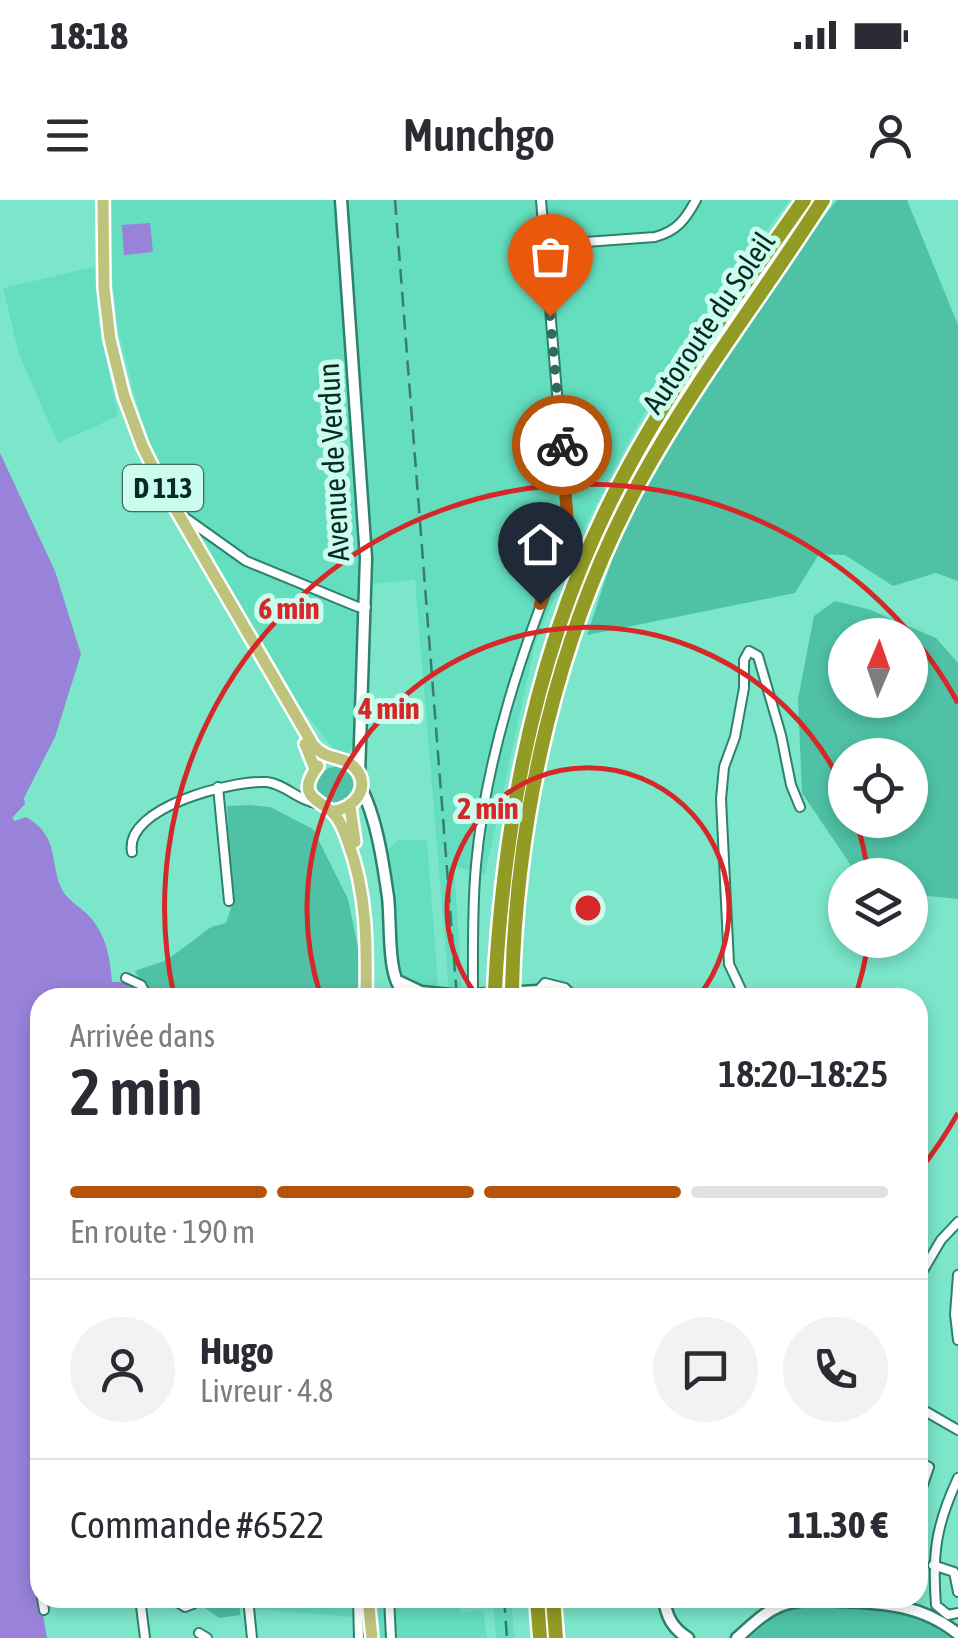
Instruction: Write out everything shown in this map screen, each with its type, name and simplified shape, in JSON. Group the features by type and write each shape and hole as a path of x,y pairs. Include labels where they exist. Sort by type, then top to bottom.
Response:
{"highway":[{"name":"Autoroute du Soleil","path":"495,988 502,885 518,780 543,675 567,603 595,534 658,414 804,200"},
{"name":"Autoroute du Soleil","path":"512,988 517,897 541,752 575,635 602,564 639,482 680,411 823,200"},
{"path":"538,1608 540,1638"},
{"path":"554,1608 556,1638"}],"main road":[{"name":"D 113","path":"101,200 102,333 130,432 158,490 302,737 315,769"},
{"name":"Avenue de Verdun","path":"341,200 362,484 366,608 359,795 387,894 393,974"},
{"name":"D 113","path":"101,230 107,316 118,376 142,445 313,746 337,760"},
{"path":"363,722 356,752 315,769 306,795 332,811 350,845 360,886 369,988"},
{"path":"337,760 359,795"},
{"path":"332,811 359,795"},
{"path":"359,795 350,822 366,885 372,930 369,988"},
{"path":"393,974 396,988"},
{"path":"393,974 412,988"},
{"path":"364,1608 365,1638"},
{"path":"665,1608 673,1625 688,1638"},
{"path":"737,1638 775,1608"},
{"path":"910,1608 958,1634"}],"street":[{"path":"472,988 476,865 486,803 519,664 568,526 543,200"},
{"path":"546,245 655,237 671,232 685,220 696,200"},
{"path":"178,512 246,562 366,608"},
{"path":"739,988 729,964 722,800 724,767 735,737 744,688 744,660 749,650 758,656 781,735 790,785 800,807"},
{"path":"132,852 130,842 136,830 198,792 264,782 306,795"},
{"path":"218,787 229,901"},
{"path":"126,978 143,988"},
{"path":"928,1261 958,1222"},
{"path":"958,1275 958,1340"},
{"path":"928,1413 958,1430"},
{"path":"958,1478 936,1540 933,1565 936,1605 948,1615 958,1613"},
{"path":"933,1565 954,1572 958,1592"},
{"path":"141,1608 145,1638"},
{"path":"249,1608 252,1638"},
{"path":"389,1608 391,1638"}],"shaded area":[{"path":"112,200 334,200 362,596 359,714 353,747 347,753 338,754 284,686 153,452 117,325 111,265"},
{"path":"347,200 790,200 723,286 644,413 581,533 535,644 485,875 454,866 462,988 449,988 415,580 372,584"},
{"path":"837,200 907,200 958,325 958,581 936,573 893,586 845,555 819,554 795,593 587,635 618,546 667,448 749,319"},
{"path":"150,223 153,252 124,255 122,225"},
{"path":"94,267 100,331 118,416 58,443 19,354 3,288"},
{"path":"0,453 55,571 81,654 55,737 24,798 25,804 12,818 15,821 26,817 45,834 64,893 88,915 103,938 112,982 128,982 132,988 30,988 30,1608 42,1608 47,1638 0,1638"},
{"path":"835,601 889,618 828,618 828,718 928,718 928,635 936,638 958,663 958,899 928,896 928,858 846,858 832,838 928,838 928,738 828,738 828,831 802,793 798,699 814,616"},
{"path":"335,767 347,773 353,785 347,797 335,803 323,797 317,785 323,773"},
{"path":"227,806 270,807 313,829 348,899 358,947 358,988 145,988 135,971 167,960 211,927 226,923 232,905"},
{"path":"398,840 427,840 436,988 411,984 398,974 392,894 396,893 387,851"},
{"path":"205,1608 240,1608 240,1615 219,1618"},
{"path":"355,1608 355,1617 253,1609"},
{"path":"374,1608 460,1608 460,1613 483,1610 487,1638 376,1638"},
{"path":"494,1608 512,1608 514,1638 496,1638"},
{"path":"799,1608 885,1608 926,1621 950,1638 749,1638 778,1613"}],"railway":[{"path":"395,200 456,988"},
{"path":"505,1608 507,1638"}],"way so far":[{"path":"550,316 562,445"}],"route":[{"path":"540,604 568,526 562,445"}]}
